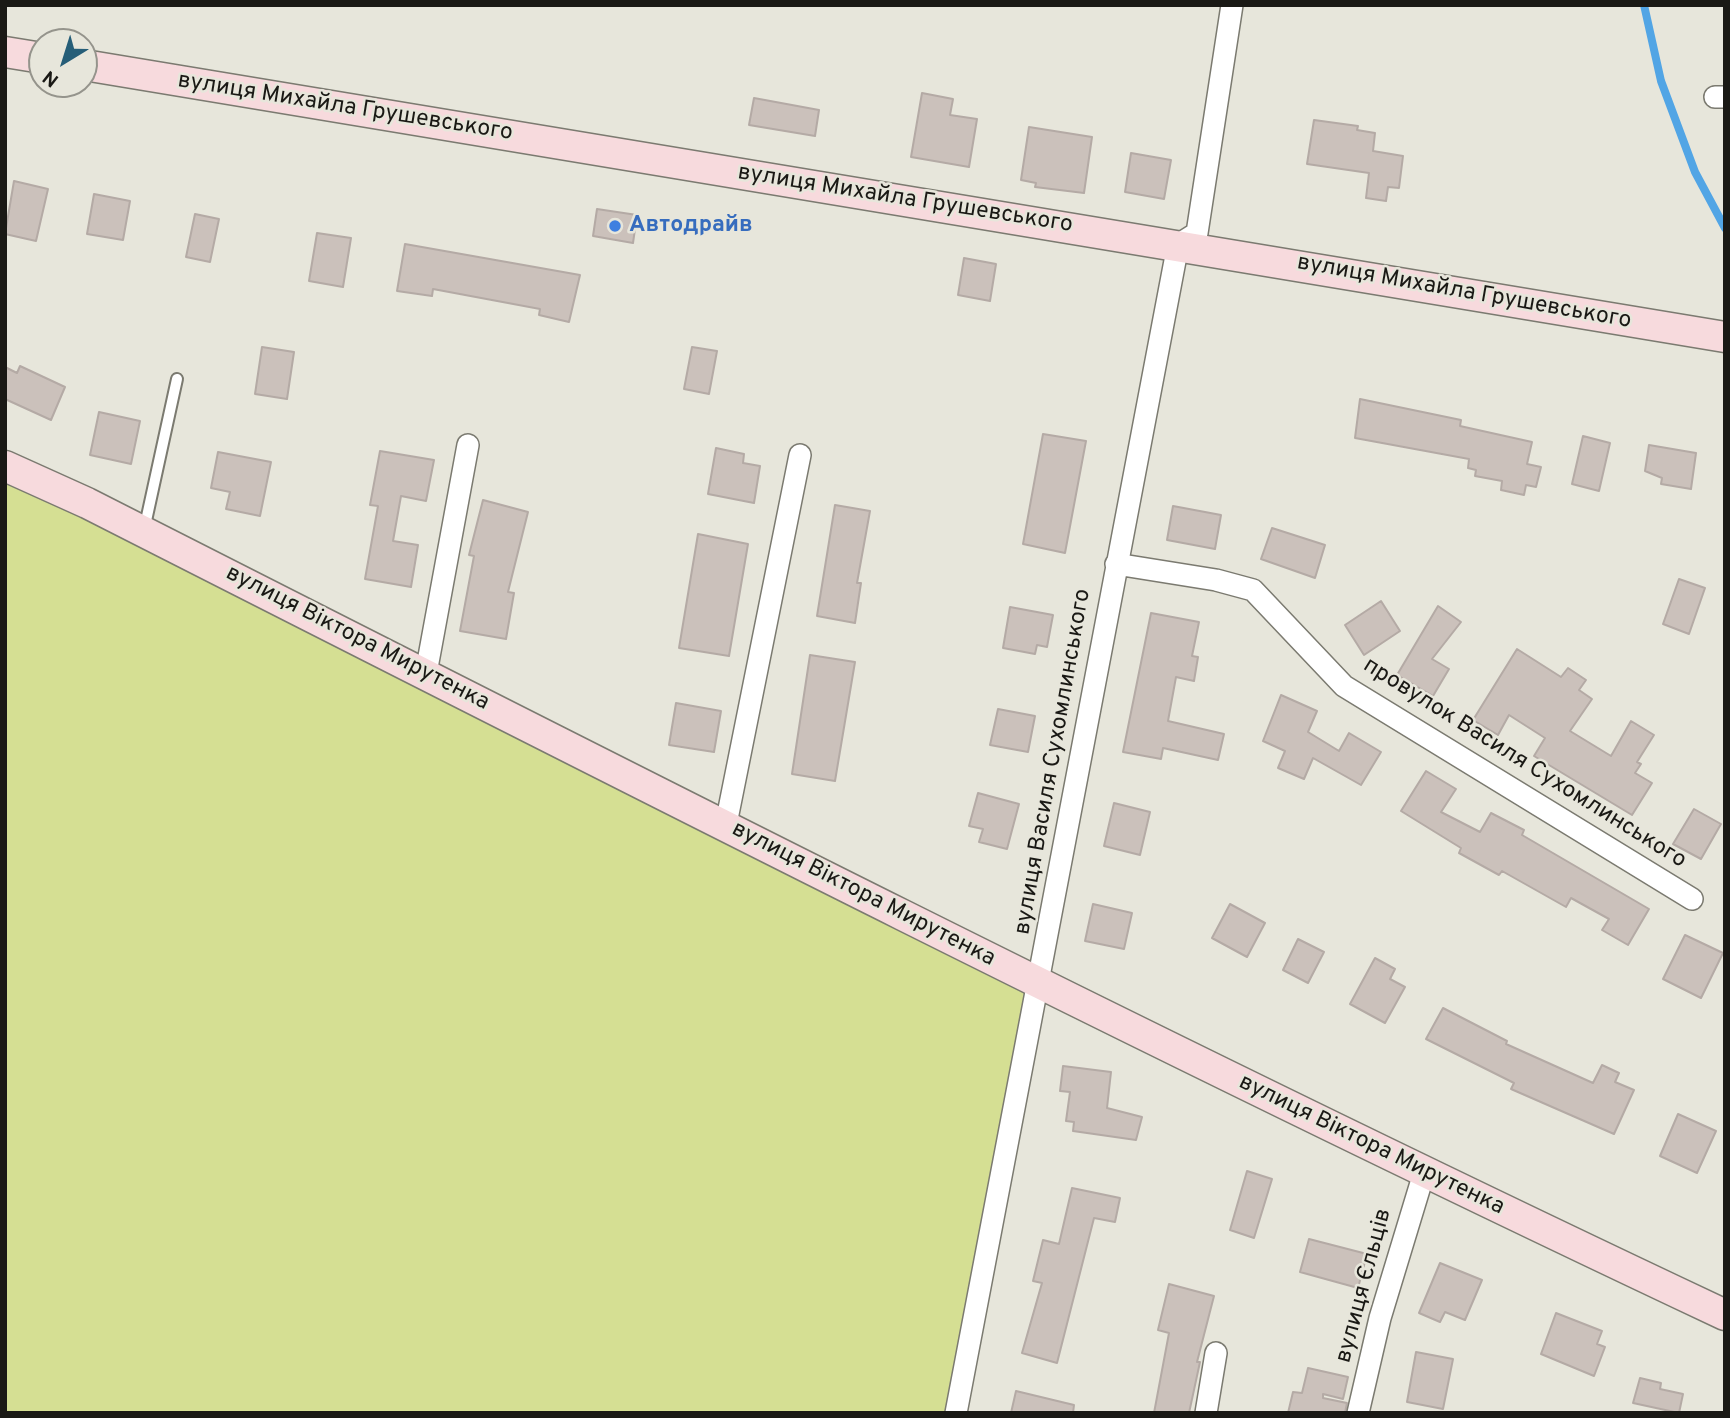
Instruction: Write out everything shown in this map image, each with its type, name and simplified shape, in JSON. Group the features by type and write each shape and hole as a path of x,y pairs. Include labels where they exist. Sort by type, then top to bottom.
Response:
{"street":[{"path":"1178,245 1197,233 1232,5"},
{"path":"5,52 28,56"},
{"name":"вулиця Михайла Грушевського","path":"98,67 1725,337"},
{"name":"вулиця Василя Сухомлинського","path":"956,1413 1041,986 1116,564 1178,245"},
{"path":"426,673 468,445"},
{"path":"726,824 800,455"},
{"name":"вулиця Віктора Мирутенка","path":"5,466 426,673 1041,986 1424,1173 1725,1315"},
{"name":"провулок Василя Сухомлинського","path":"1116,564 1216,580 1253,590 1344,686 1692,899"},
{"name":"вулиця Єльців","path":"1358,1413 1380,1318 1424,1173"},
{"path":"1206,1413 1216,1353"}],"lane":[{"path":"143,532 177,379"}],"green space":[{"path":"5,476 1035,980 947,1413 5,1413"}],"building":[{"path":"922,93 953,99 950,115 977,119 969,167 911,157"},
{"path":"754,98 819,110 815,136 749,125"},
{"path":"1314,120 1358,126 1357,130 1375,133 1373,151 1403,156 1399,188 1388,187 1386,201 1366,198 1369,173 1307,164"},
{"path":"1029,127 1092,137 1084,193 1035,187 1036,183 1021,180"},
{"path":"1131,153 1171,160 1164,199 1125,192"},
{"path":"14,181 48,189 36,241 5,234"},
{"path":"94,194 130,201 123,240 87,234"},
{"name":"Автодрайв","path":"597,209 637,215 633,243 593,236"},
{"path":"195,214 219,219 210,262 186,257"},
{"path":"317,233 351,238 343,287 309,281"},
{"path":"405,244 580,275 569,322 539,315 540,309 433,289 432,296 397,291"},
{"path":"964,258 996,264 990,301 958,295"},
{"path":"262,347 294,352 287,399 255,394"},
{"path":"692,347 717,351 709,394 684,389"},
{"path":"20,366 65,387 51,420 5,399 5,367 17,373"},
{"path":"1360,399 1461,420 1460,426 1532,442 1527,464 1541,467 1536,487 1526,485 1524,495 1501,490 1502,481 1475,476 1476,470 1468,468 1469,459 1355,438"},
{"path":"99,412 140,421 131,464 90,455"},
{"path":"1043,434 1086,441 1065,553 1023,544"},
{"path":"1583,436 1610,443 1599,491 1572,484"},
{"path":"1649,445 1696,453 1691,489 1661,484 1662,478 1645,471"},
{"path":"716,448 744,454 743,463 760,466 754,503 708,494"},
{"path":"380,451 434,460 426,501 401,496 393,541 418,545 411,587 365,579 378,506 370,505"},
{"path":"218,452 271,462 260,516 226,509 230,492 211,488"},
{"path":"483,500 528,512 508,592 514,593 506,639 460,631 474,556 469,555"},
{"path":"835,505 870,511 857,583 861,583 855,623 817,616"},
{"path":"1173,506 1221,515 1215,549 1167,540"},
{"path":"1272,528 1325,545 1315,578 1261,559"},
{"path":"698,534 748,544 729,656 679,648"},
{"path":"1679,579 1705,588 1689,634 1663,624"},
{"path":"1381,601 1400,631 1364,655 1345,625"},
{"path":"1438,606 1461,622 1432,659 1449,669 1433,696 1397,675"},
{"path":"1010,607 1053,615 1047,647 1037,645 1035,654 1003,648"},
{"path":"1151,613 1199,622 1192,656 1198,657 1194,681 1176,677 1168,721 1224,734 1218,760 1163,748 1161,759 1123,752"},
{"path":"1517,649 1561,677 1568,668 1586,680 1579,690 1592,699 1570,731 1611,756 1631,721 1654,735 1637,762 1641,764 1635,773 1652,783 1632,815 1534,756 1545,738 1509,715 1498,735 1473,720"},
{"path":"810,655 855,662 835,781 792,774"},
{"path":"1281,695 1317,711 1308,732 1339,751 1349,733 1381,752 1361,785 1313,758 1304,779 1278,768 1285,751 1263,741"},
{"path":"676,703 721,711 714,752 669,745"},
{"path":"998,709 1035,716 1028,752 990,745"},
{"path":"1426,771 1456,789 1441,812 1480,832 1491,813 1524,830 1522,835 1649,909 1628,945 1602,930 1609,919 1571,898 1566,907 1502,871 1499,875 1459,853 1461,848 1401,811"},
{"path":"978,793 1019,804 1007,849 979,842 983,829 969,826"},
{"path":"1114,803 1150,812 1140,855 1104,846"},
{"path":"1694,809 1721,824 1701,859 1673,844"},
{"path":"1093,904 1132,913 1124,949 1085,941"},
{"path":"1230,904 1265,923 1247,957 1212,938"},
{"path":"1685,935 1723,953 1701,998 1663,979"},
{"path":"1298,939 1324,952 1308,983 1283,970"},
{"path":"1375,958 1395,969 1390,979 1405,987 1385,1023 1350,1004"},
{"path":"1443,1008 1507,1041 1506,1044 1593,1083 1602,1065 1619,1073 1615,1082 1634,1090 1614,1134 1511,1089 1514,1083 1426,1039"},
{"path":"1063,1066 1111,1072 1107,1108 1142,1117 1136,1140 1073,1131 1074,1122 1066,1121 1070,1092 1060,1091"},
{"path":"1678,1114 1716,1131 1697,1173 1660,1156"},
{"path":"1247,1171 1272,1179 1254,1238 1230,1230"},
{"path":"1072,1188 1120,1198 1115,1222 1094,1218 1057,1363 1022,1353 1042,1283 1033,1281 1043,1240 1059,1244"},
{"path":"1309,1239 1367,1254 1358,1288 1300,1272"},
{"path":"1440,1263 1482,1280 1465,1320 1445,1312 1440,1322 1419,1313"},
{"path":"1169,1284 1214,1296 1197,1362 1200,1362 1189,1413 1154,1413 1169,1333 1158,1330"},
{"path":"1556,1313 1602,1331 1597,1344 1605,1347 1594,1376 1541,1354"},
{"path":"1416,1352 1453,1359 1443,1409 1407,1402"},
{"path":"1308,1368 1348,1377 1343,1399 1323,1394 1323,1398 1347,1403 1345,1413 1288,1413 1293,1392 1302,1393"},
{"path":"1640,1378 1661,1383 1660,1389 1683,1394 1679,1413 1633,1403"},
{"path":"1016,1391 1074,1405 1073,1413 1011,1413"}],"waterway":[{"path":"1644,5 1661,81 1695,172 1725,228"}],"place":[{"name":"Автодрайв","path":"615,226"}]}
